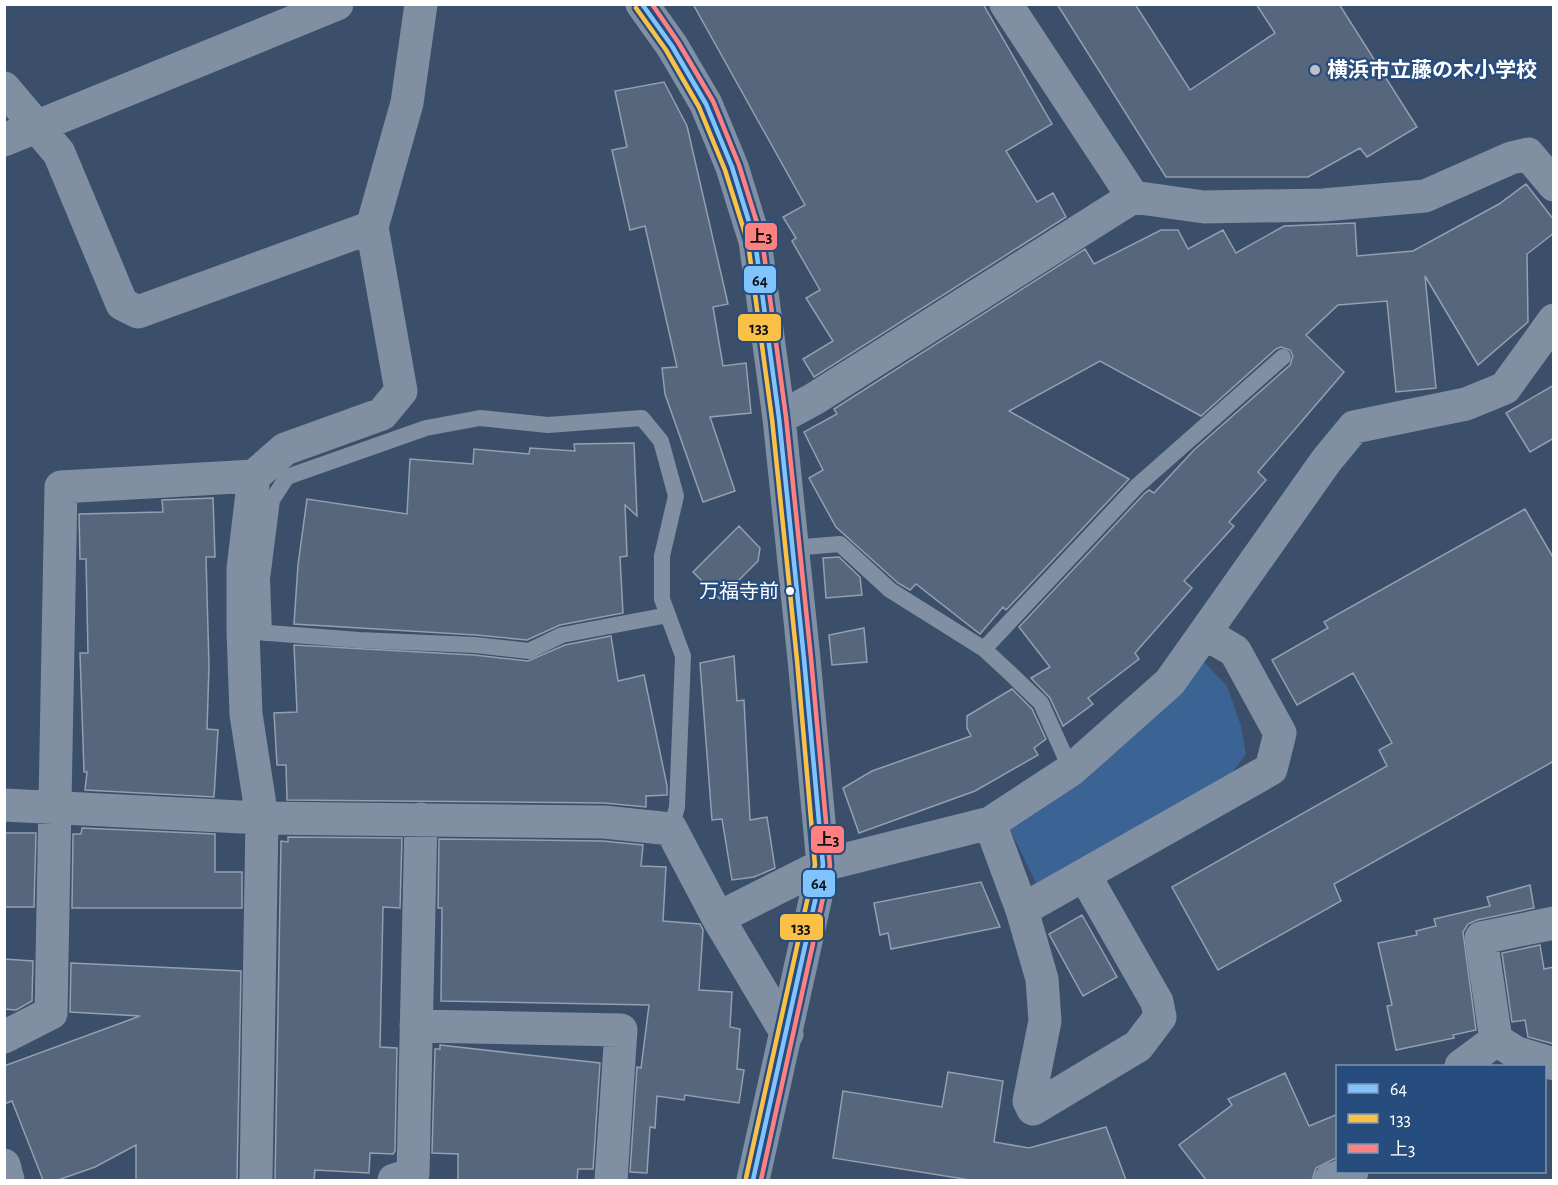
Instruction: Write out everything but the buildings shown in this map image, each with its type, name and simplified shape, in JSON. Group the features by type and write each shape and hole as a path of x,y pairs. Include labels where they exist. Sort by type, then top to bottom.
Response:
{"street":[{"path":"4,1037 51,1013 61,487 254,476 285,449 382,414 401,392 372,227 407,103 421,4"},
{"path":"642,4 672,46 706,104 732,167 755,241 779,418 823,865 753,1180"},
{"path":"1006,4 1133,197"},
{"path":"4,140 336,5"},
{"path":"4,88 39,126 59,153 122,304 138,312 372,227"},
{"path":"779,418 814,399 1133,197 1204,207 1323,205 1425,196 1510,158 1528,154 1554,185"},
{"path":"718,918 823,865 990,824 1071,770 1170,682 1326,461 1354,427 1466,404 1505,387 1554,320"},
{"path":"254,476 243,569 254,632 246,714 262,818 256,1180"},
{"path":"1022,910 1270,769 1281,733 1235,651 1206,634"},
{"path":"4,805 262,818 604,822 671,829 718,918 786,1034"},
{"path":"394,1180 413,1174 421,819"},
{"path":"990,824 1022,910 1042,979 1045,1021 1029,1101 1033,1109 1138,1046 1160,1017 1157,1002 1085,876"},
{"path":"1554,923 1481,938 1496,1040 1517,1053 1554,1064"},
{"path":"416,1026 621,1030 611,1180"},
{"path":"1462,1065 1496,1040"},
{"path":"4,1165 8,1180"},
{"path":"1330,1180 1349,1173"}],"lane":[{"path":"984,649 1137,486 1283,357"},
{"path":"668,615 562,635 529,651 475,645 254,632 272,500 287,477 426,428 480,418 548,425 642,418 662,441 676,496 662,556 662,599 668,615 683,656 677,807 671,829"},
{"path":"792,548 840,544 890,591 984,649 1041,703 1071,770"}],"shaded area":[{"path":"1204,662 1227,686 1241,726 1246,754 1232,773 1036,883 1003,815"}],"transit line":[{"name":"64","path":"642,4 672,46 706,104 732,167 755,241 779,418 804,659 823,865 753,1180"},
{"name":"上3","path":"652,4 713,101 739,165 762,239 786,417 811,658 830,866 761,1180"},
{"name":"133","path":"636,8 666,50 699,107 725,170 748,243 772,419 797,660 815,865 746,1178"}],"place":[{"name":"横浜市立藤の木小学校","path":"1315,70"},
{"name":"万福寺前","path":"790,591"}]}
